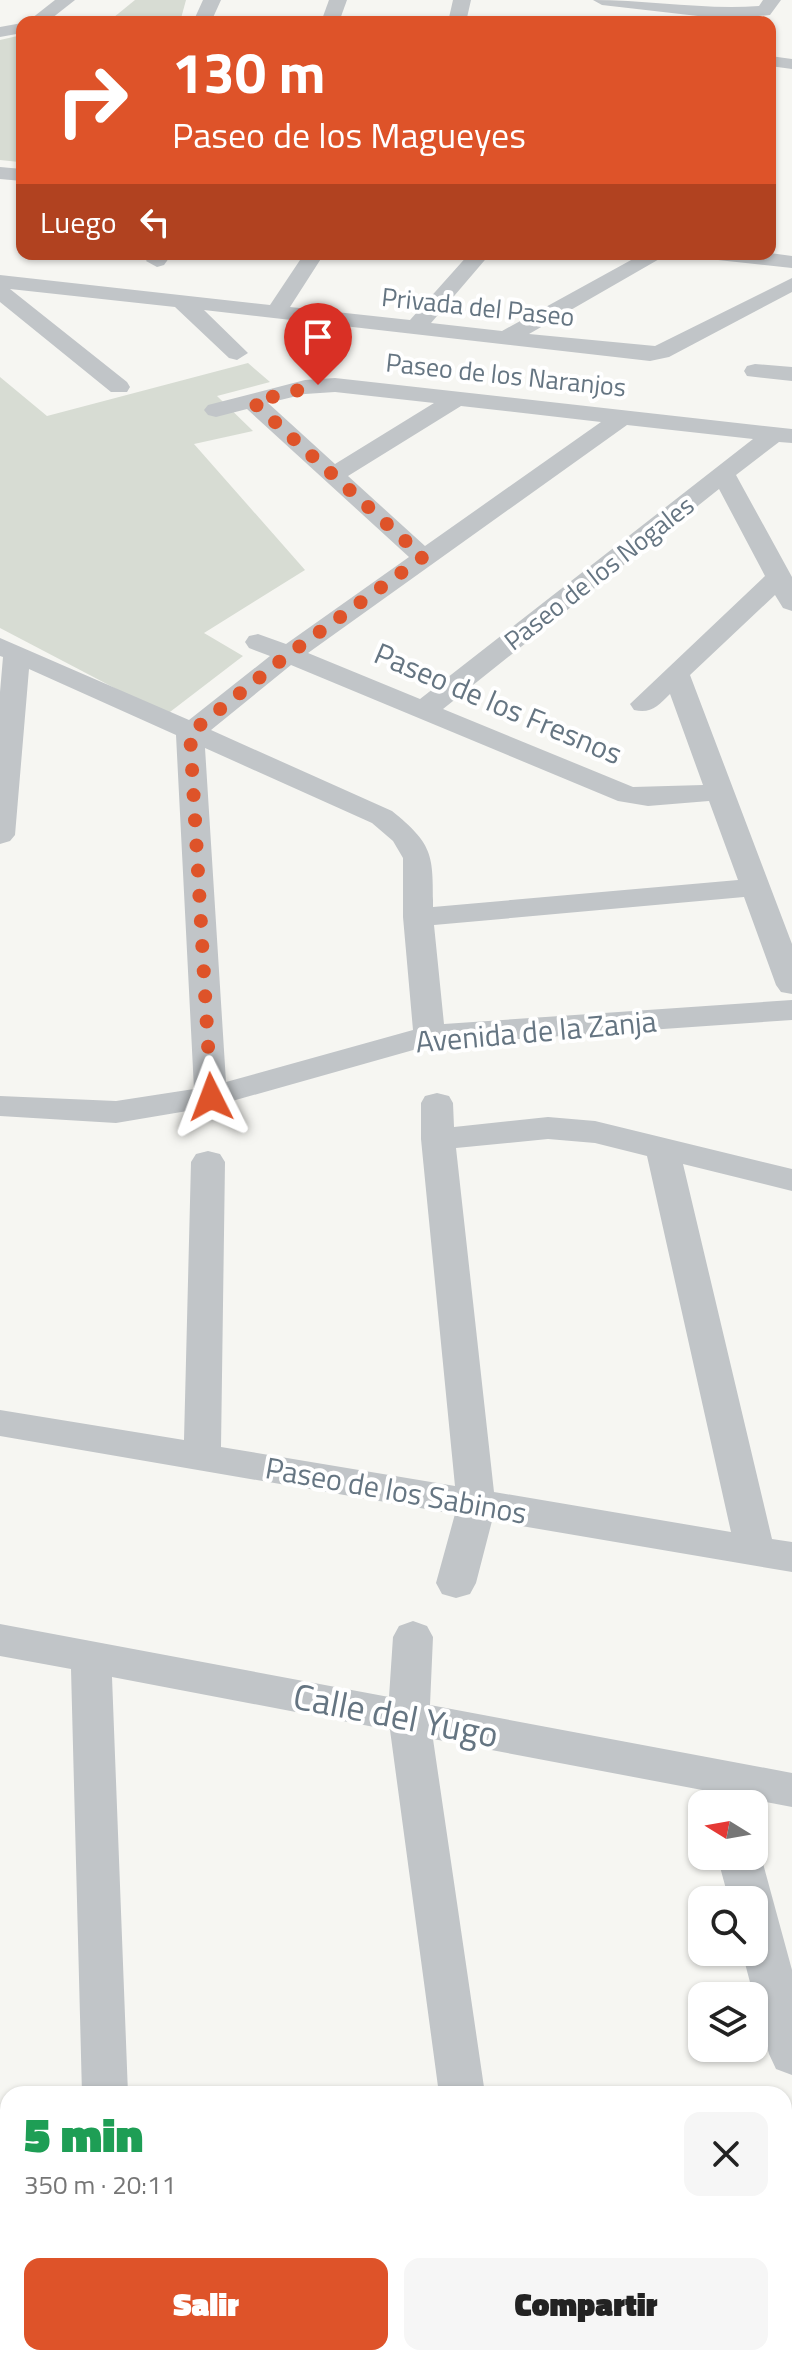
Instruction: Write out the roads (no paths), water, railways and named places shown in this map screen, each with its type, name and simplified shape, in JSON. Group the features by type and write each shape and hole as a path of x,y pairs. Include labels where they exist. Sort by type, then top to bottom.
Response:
{"street":[{"path":"44,16 66,0"},
{"path":"602,0 650,2 724,14 764,11 772,0"},
{"path":"785,261 792,242"},
{"path":"276,312 310,260"},
{"path":"415,328 475,260"},
{"path":"505,338 647,260"},
{"name":"Privada del Paseo","path":"0,281 657,353 792,284"},
{"path":"0,291 119,387"},
{"path":"183,303 237,353"},
{"path":"755,371 792,374"},
{"name":"Paseo de los Naranjos","path":"216,410 318,385 624,416 782,436"},
{"path":"331,476 458,398"},
{"path":"253,402 423,557"},
{"path":"190,733 289,654 624,416"},
{"name":"Paseo de los Nogales","path":"425,709 724,475 782,436"},
{"path":"724,475 792,603"},
{"path":"644,704 779,577"},
{"name":"Paseo de los Fresnos","path":"258,642 628,795 648,797 719,792"},
{"path":"0,835 9,650 382,817 405,836 418,858 418,917 429,1035"},
{"path":"676,674 792,985"},
{"path":"190,733 211,1097"},
{"path":"418,917 755,887"},
{"name":"Avenida de la Zanja","path":"0,1106 116,1112 211,1097 429,1035 792,1010"},
{"path":"709,1017 792,1035"},
{"path":"437,1103 438,1139 476,1506 456,1583"},
{"path":"438,1139 548,1128 595,1132 792,1180"},
{"path":"662,1147 755,1550"},
{"path":"202,1457 208,1162"},
{"name":"Paseo de los Sabinos","path":"0,1423 476,1506 792,1557"},
{"path":"413,1637 409,1718 461,2086"},
{"name":"Calle del Yugo","path":"0,1640 409,1718 721,1790"},
{"path":"91,1658 105,2086"},
{"name":"Calle del Yugo","path":"768,1790 792,1790"},
{"path":"768,1965 792,2054"}]}
